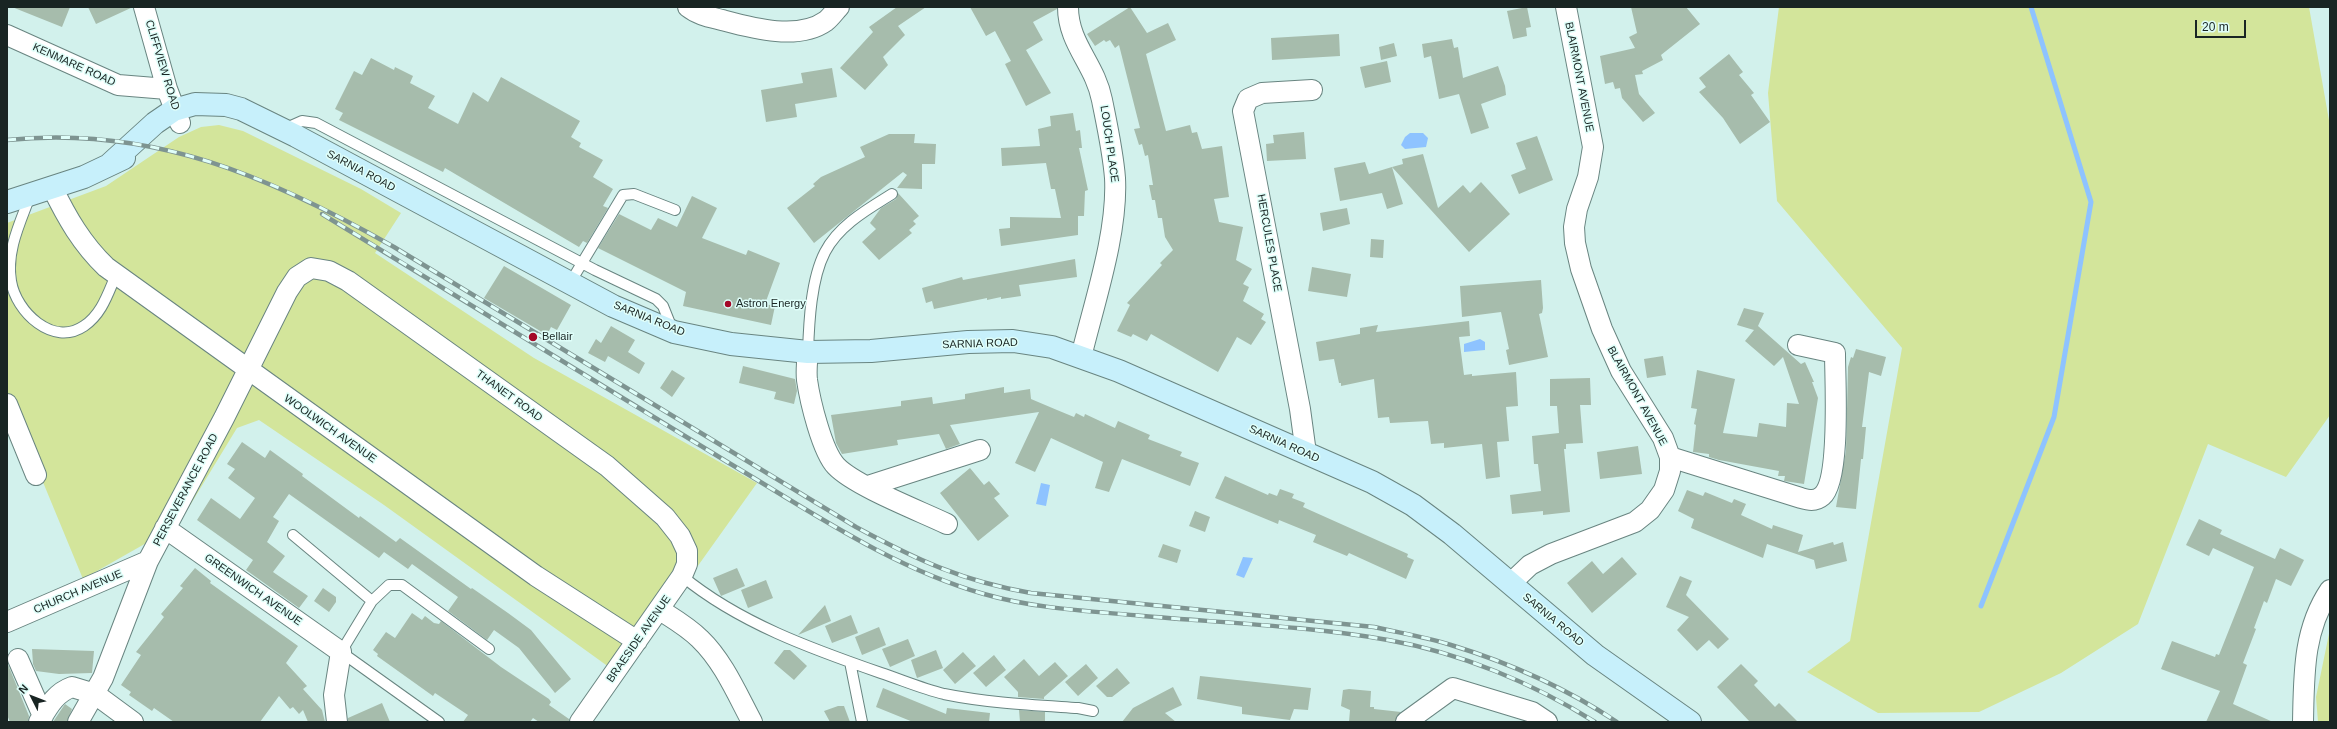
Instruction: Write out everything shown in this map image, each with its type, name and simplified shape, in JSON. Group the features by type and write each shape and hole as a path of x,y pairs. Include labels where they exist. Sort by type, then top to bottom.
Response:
{"main road":[{"name":"SARNIA ROAD","path":"7,202 84,176 135,154 177,117 207,116 262,121 443,202 510,238 570,283 613,306 674,332 731,344 808,352 870,351 968,342 1013,341 1052,347 1119,371 1372,482 1413,505 1511,584 1595,656 1690,722"}],"street":[{"name":"CLIFFVIEW ROAD","path":"144,7 167,89 177,117"},
{"path":"688,7 700,14 759,30 775,31 814,27 827,20 839,7"},
{"name":"LOUCH PLACE","path":"1068,7 1068,24 1076,44 1091,67 1102,98 1115,178 1114,213 1110,236 1081,357"},
{"name":"BLAIRMONT AVENUE","path":"1511,584 1530,565 1551,554 1634,522 1650,510 1664,490 1670,471 1670,457 1663,438 1621,371 1602,329 1576,249 1574,227 1577,209 1588,177 1593,148 1566,7"},
{"name":"KENMARE ROAD","path":"7,35 118,84 167,89"},
{"name":"HERCULES PLACE","path":"1306,454 1300,409 1243,110 1248,99 1257,94 1312,90"},
{"name":"WOOLWICH AVENUE","path":"52,187 77,234 90,252 116,275 536,576 637,641"},
{"name":"PERSEVERANCE ROAD","path":"78,722 95,694 148,562 165,528 224,418 287,292 297,277 310,268"},
{"name":"THANET ROAD","path":"310,268 329,271 348,280 608,466 665,517 680,536 687,551"},
{"path":"1670,457 1801,498 1814,500 1822,496 1829,484 1834,458 1835,353 1798,345"},
{"path":"808,352 807,379 827,455 837,467 868,486 947,524"},
{"path":"7,404 36,475"},
{"path":"868,486 980,450"},
{"name":"GREENWICH AVENUE","path":"165,528 341,652"},
{"name":"BRAESIDE AVENUE","path":"580,722 660,610 682,576 687,564 687,551"},
{"name":"CHURCH AVENUE","path":"7,622 148,562"},
{"path":"2303,722 2304,661 2312,625 2322,602 2330,590"},
{"path":"660,610 681,623 701,639 719,662 752,722"},
{"path":"337,722 334,695 341,652"},
{"path":"18,659 41,719"},
{"path":"41,719 54,698 66,689 78,687 95,694 133,722"},
{"path":"1411,718 1453,688 1532,712 1547,722"}],"lane":[{"path":"31,194 14,237 10,258 11,282 19,304 32,319 46,328 62,332 72,332 84,326 98,313 116,275"},
{"path":"570,283 581,262 623,195 634,194 675,210"},
{"path":"808,352 809,324 818,269 826,251 841,232 860,214 892,194"},
{"path":"510,238 581,262 660,303 669,317 674,332"},
{"path":"293,535 372,601"},
{"path":"682,576 740,616 850,662 943,694 975,699 1078,708 1093,711"},
{"path":"439,722 341,652 372,601 388,585 402,585 490,649"},
{"path":"850,662 862,722"}],"green space":[{"path":"1779,7 2309,7 2330,126 2330,415 2286,477 2208,444 2138,624 2061,673 1979,712 1878,713 1807,672 1850,641 1902,348 1777,201 1768,93"},
{"path":"219,125 243,131 361,189 401,213 375,253 534,358 757,483 620,675 384,505 259,420 237,428 178,525 83,579 7,395 7,223 106,186 179,137 201,127"},
{"path":"2330,629 2330,722 2318,722 2316,697"}],"water":[{"path":"1410,133 1423,133 1428,138 1426,147 1405,149 1401,145 1405,137"},
{"path":"1480,339 1485,342 1485,350 1464,352 1464,344"},
{"path":"1041,483 1050,485 1046,506 1036,504"},
{"path":"1243,557 1253,558 1244,578 1236,575"}],"building":[{"path":"12,7 70,7 62,27"},
{"path":"88,7 133,7 96,24"},
{"path":"897,7 926,7 898,26 905,35 883,57 888,65 865,90 840,68 873,32 869,27"},
{"path":"970,7 1057,7 1057,9 1033,22 1043,40 1026,50 1051,93 1026,106 1005,64 1011,61 995,31 986,36"},
{"path":"1130,7 1147,33 1168,23 1176,40 1146,54 1166,131 1190,125 1192,133 1197,132 1202,149 1222,146 1229,197 1214,199 1219,222 1243,227 1236,260 1252,269 1243,284 1249,287 1243,301 1264,314 1261,319 1266,322 1251,345 1237,337 1218,372 1151,334 1147,341 1133,334 1131,337 1117,331 1130,305 1127,303 1162,265 1160,263 1173,250 1165,237 1162,218 1158,218 1155,200 1152,200 1149,185 1153,185 1148,155 1145,156 1142,144 1139,145 1134,129 1140,128 1119,45 1115,48 1110,40 1106,42 1104,40 1095,46 1087,34"},
{"path":"1527,7 1531,27 1526,28 1527,36 1513,39 1507,11"},
{"path":"1631,7 1686,7 1700,24 1661,55 1663,60 1642,71 1643,74 1635,75 1639,94 1655,113 1643,122 1622,98 1620,88 1615,89 1613,82 1605,84 1600,56 1635,48 1629,37 1637,33"},
{"path":"1339,34 1340,56 1272,60 1271,38"},
{"path":"1452,39 1454,48 1458,47 1463,78 1498,66 1505,86 1506,95 1481,104 1489,128 1471,134 1459,94 1439,99 1431,56 1424,58 1422,44"},
{"path":"1394,43 1397,56 1381,60 1379,47"},
{"path":"1729,54 1743,72 1739,75 1754,93 1751,95 1770,122 1740,144 1723,118 1699,92 1706,87 1699,78"},
{"path":"371,58 394,70 395,67 413,76 410,83 435,96 428,108 458,124 473,92 488,102 501,77 580,121 571,137 581,143 579,147 603,160 593,177 613,189 603,206 608,208 587,243 583,241 579,247 445,168 443,172 339,120 343,113 335,109 354,71 362,75"},
{"path":"1387,61 1391,82 1365,88 1360,67"},
{"path":"832,68 837,97 795,104 797,117 766,122 761,90 803,83 801,73"},
{"path":"1073,113 1076,131 1080,130 1082,148 1079,148 1088,190 1085,191 1084,216 1078,216 1078,235 1001,246 999,229 1010,228 1010,217 1061,218 1055,189 1051,189 1046,163 1002,166 1001,148 1040,146 1038,129 1051,126 1050,116"},
{"path":"1304,132 1306,159 1267,161 1266,144 1274,143 1273,135"},
{"path":"889,134 915,134 914,143 936,144 935,164 922,164 922,189 897,188 907,175 903,172 814,243 787,208 815,186 813,184 821,177 865,157 860,147"},
{"path":"1537,136 1553,180 1519,194 1511,175 1526,169 1516,143"},
{"path":"1423,154 1438,208 1463,185 1470,193 1481,182 1510,214 1469,252 1392,167 1403,164 1402,159"},
{"path":"1365,162 1369,174 1392,167 1403,204 1387,209 1382,193 1340,201 1334,168"},
{"path":"898,193 919,216 913,221 916,224 909,230 912,233 879,260 862,242 876,229 870,223 881,208 896,199"},
{"path":"692,196 717,208 702,238 746,255 748,250 780,263 765,304 775,306 771,325 683,306 686,292 598,248 619,214 651,230 658,218 677,227"},
{"path":"1347,208 1350,224 1323,231 1320,213"},
{"path":"1371,239 1384,240 1383,258 1370,257"},
{"path":"1075,259 1077,277 1019,285 1021,296 1001,299 1001,297 987,300 987,298 934,309 932,301 926,303 922,288 962,277 963,280"},
{"path":"504,266 571,305 557,330 551,327 547,335 484,298"},
{"path":"1312,267 1351,274 1347,297 1308,291"},
{"path":"1541,280 1543,308 1542,313 1539,314 1548,357 1509,365 1506,350 1509,349 1501,312 1462,317 1460,286"},
{"path":"1744,308 1764,313 1758,326 1801,364 1805,362 1814,382 1812,382 1818,398 1804,484 1784,481 1785,476 1778,476 1779,471 1719,460 1709,457 1709,454 1693,452 1696,425 1694,424 1697,409 1691,408 1697,370 1735,379 1723,433 1757,437 1759,423 1786,427 1787,403 1799,404 1783,357 1774,366 1745,341 1754,330 1737,325"},
{"path":"1469,321 1470,336 1459,337 1464,375 1472,374 1472,376 1516,372 1518,406 1506,407 1509,441 1497,442 1500,477 1486,479 1482,444 1444,448 1444,443 1431,444 1428,421 1390,423 1389,417 1378,418 1374,379 1341,386 1334,359 1319,361 1316,342 1360,334 1360,328 1378,325 1376,332"},
{"path":"611,326 635,340 628,352 645,363 639,374 608,356 605,362 588,353 596,339 601,343"},
{"path":"1856,349 1886,357 1881,376 1869,372 1862,427 1866,427 1863,459 1861,459 1856,509 1836,507 1846,451 1848,367 1851,357 1853,358"},
{"path":"1663,356 1666,375 1647,378 1644,359"},
{"path":"743,366 795,379 797,391 794,404 774,399 776,392 739,383"},
{"path":"672,370 685,378 672,397 660,388"},
{"path":"1590,378 1591,405 1580,405 1583,443 1566,444 1566,449 1564,449 1570,512 1543,515 1543,511 1512,514 1510,495 1541,491 1538,464 1534,464 1532,436 1559,433 1557,406 1550,406 1550,379"},
{"path":"1004,387 1004,393 1030,389 1031,399 1074,417 1076,413 1084,417 1085,414 1115,428 1118,421 1150,435 1148,439 1182,452 1180,456 1199,463 1190,486 1122,459 1109,492 1095,488 1103,462 1051,438 1035,472 1015,463 1039,412 950,425 960,444 946,449 939,434 897,440 898,445 842,454 836,443 831,415 901,406 901,401 932,397 933,404 965,399 965,394"},
{"path":"242,442 265,458 270,450 303,474 302,476 359,518 360,516 396,542 400,538 471,589 472,588 508,613 531,630 571,679 555,693 519,648 494,630 487,640 448,611 458,597 412,564 408,569 384,552 379,558 289,494 273,517 279,521 267,542 285,556 273,572 308,596 299,608 246,570 253,560 197,520 211,498 240,519 255,498 228,478 235,469 227,464"},
{"path":"1638,446 1642,474 1600,479 1597,452"},
{"path":"970,468 984,485 989,481 1000,494 994,498 1009,516 978,541 940,493"},
{"path":"1225,476 1268,495 1269,493 1277,496 1280,489 1294,494 1292,498 1305,503 1303,507 1408,554 1407,557 1414,560 1406,579 1349,553 1347,556 1313,542 1316,535 1279,520 1278,524 1215,498"},
{"path":"1687,490 1703,496 1705,492 1732,503 1734,499 1746,504 1741,515 1772,529 1773,525 1803,535 1798,552 1833,542 1834,545 1843,542 1847,561 1816,569 1814,560 1767,544 1763,558 1691,528 1694,519 1678,511"},
{"path":"1195,511 1210,517 1205,532 1189,526"},
{"path":"2199,519 2222,530 2220,534 2275,559 2280,548 2304,560 2291,586 2276,579 2267,603 2264,601 2254,628 2256,629 2243,663 2247,665 2233,704 2273,722 2206,722 2220,691 2161,669 2172,641 2215,657 2216,654 2219,655 2254,567 2213,548 2209,556 2186,545"},
{"path":"1163,544 1181,550 1177,563 1158,557"},
{"path":"1622,557 1637,574 1592,613 1567,583 1592,561 1603,574"},
{"path":"195,568 211,581 210,583 298,646 286,663 307,686 303,689 322,710 325,722 308,722 303,710 299,714 293,707 290,709 279,696 260,722 174,722 154,708 152,711 129,695 131,692 121,685 141,655 136,652 164,617 161,614 183,588 180,586"},
{"path":"737,568 745,586 721,596 713,578"},
{"path":"1680,576 1692,581 1686,595 1729,639 1718,649 1709,640 1697,651 1677,630 1689,617 1666,607"},
{"path":"766,580 773,598 748,608 741,590"},
{"path":"323,588 336,597 336,602 329,612 314,601"},
{"path":"825,605 831,621 798,635"},
{"path":"412,613 422,620 425,616 434,623 439,624 441,621 501,667 549,699 551,702 549,705 569,719 569,722 539,722 533,718 530,722 463,722 468,715 435,693 433,696 377,656 378,654 373,650 386,632 395,638"},
{"path":"851,615 858,633 832,643 825,626"},
{"path":"879,627 886,645 862,655 855,637"},
{"path":"908,639 915,656 890,667 882,649"},
{"path":"32,649 94,651 92,673 59,674 36,671 33,664"},
{"path":"784,650 790,650 807,666 794,680 774,663"},
{"path":"936,650 943,668 917,678 911,660"},
{"path":"963,652 976,666 955,684 943,670"},
{"path":"994,655 1006,670 986,687 973,673"},
{"path":"1024,659 1039,676 1055,662 1068,676 1044,697 1044,699 1018,697 1018,692 1004,677"},
{"path":"7,662 29,716 28,722 10,722 7,715"},
{"path":"1086,664 1098,678 1078,696 1065,682"},
{"path":"1741,664 1758,681 1754,685 1775,707 1779,703 1798,722 1750,722 1717,687"},
{"path":"1117,668 1130,683 1112,697 1107,697 1096,686"},
{"path":"1200,676 1311,688 1308,710 1294,709 1290,720 1242,714 1242,707 1197,699"},
{"path":"1173,687 1182,705 1165,713 1176,722 1122,722 1133,708"},
{"path":"883,688 946,714 947,708 990,713 989,722 913,722 876,707"},
{"path":"1349,689 1371,691 1370,707 1374,707 1374,709 1401,712 1395,722 1349,722 1350,710 1341,706 1343,690"},
{"path":"382,703 390,722 348,722 348,718"},
{"path":"65,704 72,709 67,722 53,722"},
{"path":"838,706 844,706 850,722 830,722 824,711"},
{"path":"1019,710 1045,712 1045,722 1020,722"}],"waterway":[{"path":"1981,606 2054,417 2091,202 2031,7"}],"railway":[{"path":"7,140 60,137 111,141 161,149 209,162 256,178 302,199 394,247 856,527 899,550 961,576 1031,593 1374,627 1423,637 1473,652 1516,668 1558,687 1617,722"},
{"path":"322,214 821,519 884,554 950,583 1004,599 1043,606 1083,611 1327,631 1388,640 1442,653 1496,671 1522,682 1595,722"}],"place":[{"name":"Astron Energy","path":"728,304"},
{"name":"Bellair","path":"533,337"}]}
